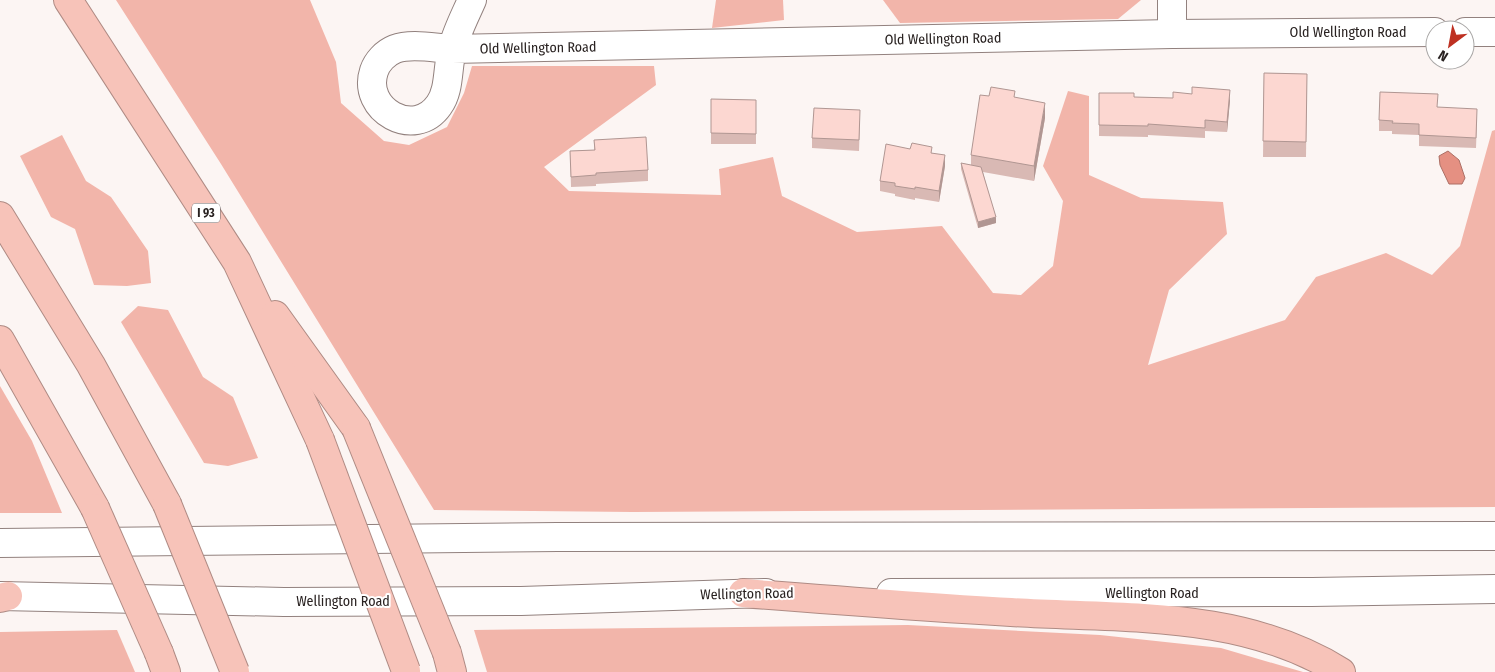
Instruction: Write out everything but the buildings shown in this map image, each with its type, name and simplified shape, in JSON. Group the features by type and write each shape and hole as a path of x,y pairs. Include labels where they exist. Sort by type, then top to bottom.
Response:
{"highway":[{"name":"I 93","path":"68,0 237,262 320,440 406,672"},
{"path":"0,216 92,365 167,504 235,672"},
{"path":"237,262 356,428 449,663"},
{"path":"0,340 95,508 162,662"},
{"path":"743,593 1011,612 1138,617 1200,622 1261,635 1299,650 1341,672"}],"main road":[{"name":"Old Wellington Road","path":"472,0 452,49 1172,34 1425,32"},
{"path":"1172,0 1172,34"},
{"path":"1475,32 1495,32"},
{"path":"0,542 558,537 1495,536"},
{"name":"Wellington Road","path":"3,597 284,602 521,601 743,593 1312,592 1495,589"}],"shaded area":[{"path":"116,0 310,0 336,62 341,103 384,141 409,145 447,127 464,93 472,66 654,66 656,85 544,167 569,191 721,195 719,169 773,157 782,196 857,232 942,226 993,293 1021,295 1053,266 1063,201 1043,166 1068,91 1089,96 1089,175 1141,198 1223,202 1227,234 1169,290 1148,365 1285,320 1316,277 1386,253 1432,275 1460,246 1492,131 1495,130 1495,507 633,512 434,510 221,164"},
{"path":"716,0 783,0 784,20 712,28"},
{"path":"883,0 1141,0 1118,19 900,23"},
{"path":"62,135 86,181 111,197 148,251 151,283 127,286 94,285 75,229 51,217 20,156"},
{"path":"1448,151 1459,160 1465,178 1462,184 1449,184 1440,165 1439,156"},
{"path":"138,306 168,310 203,377 233,397 258,458 228,466 204,463 121,322"},
{"path":"0,386 32,441 62,513 0,513"},
{"path":"908,625 1100,635 1221,648 1303,672 487,672 474,630"},
{"path":"117,630 135,672 0,672 0,632"}]}
